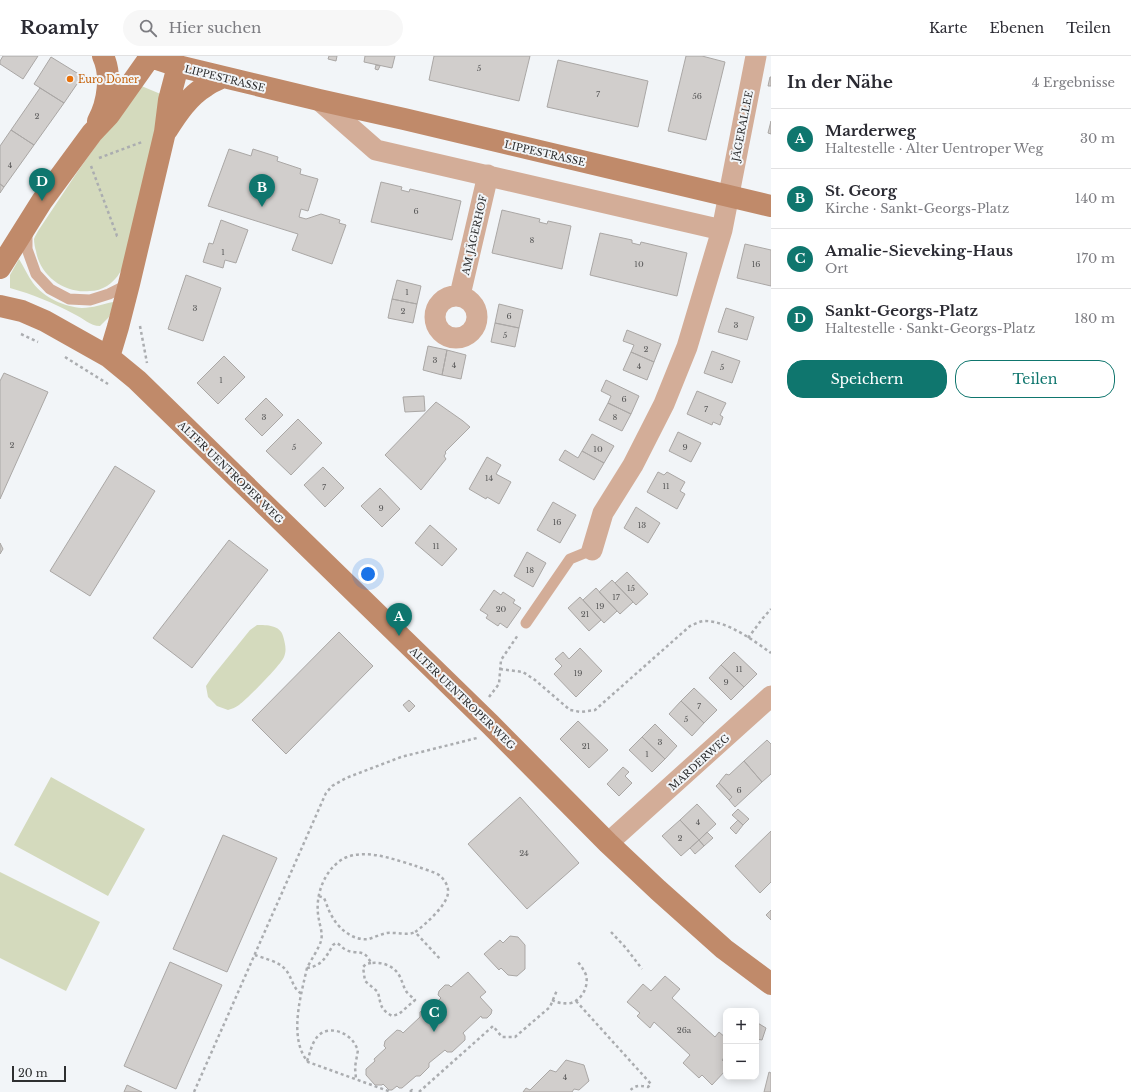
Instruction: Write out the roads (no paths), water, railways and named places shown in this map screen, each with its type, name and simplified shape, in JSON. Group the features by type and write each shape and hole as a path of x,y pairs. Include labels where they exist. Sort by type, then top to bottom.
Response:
{"street":[{"path":"92,133 103,111 107,96 108,75 102,56"},
{"name":"JÄGERALLEE","path":"592,550 604,513 633,465 664,404 687,347 722,230 756,56"},
{"path":"0,268 42,201 92,133 109,115 149,57"},
{"name":"LIPPESTRASSE","path":"149,57 178,66 319,100 771,206"},
{"path":"109,357 129,284 164,135 169,100 178,66"},
{"path":"164,135 177,114 190,99 205,86 223,77"},
{"name":"LIPPESTRASSE","path":"319,100 376,150 722,230"},
{"name":"AM JÄGERHOF","path":"460,296 488,175"},
{"name":"ALTER UENTROPER WEG","path":"0,306 22,311 45,321 109,357 137,380 500,734 608,843 724,949 771,984"},
{"name":"MARDERWEG","path":"608,843 771,696"}],"lane":[{"path":"27,225 27,249 36,274 50,289 69,299 90,300 108,294 129,284"},
{"path":"526,623 570,559 592,550"}],"place":[{"name":"Euro Döner","path":"70,79"},
{"name":"Sankt-Georgs-Platz","path":"42,201"},
{"name":"St. Georg","path":"262,207"},
{"name":"Marderweg","path":"399,636"},
{"name":"Amalie-Sieveking-Haus","path":"434,1032"}]}
